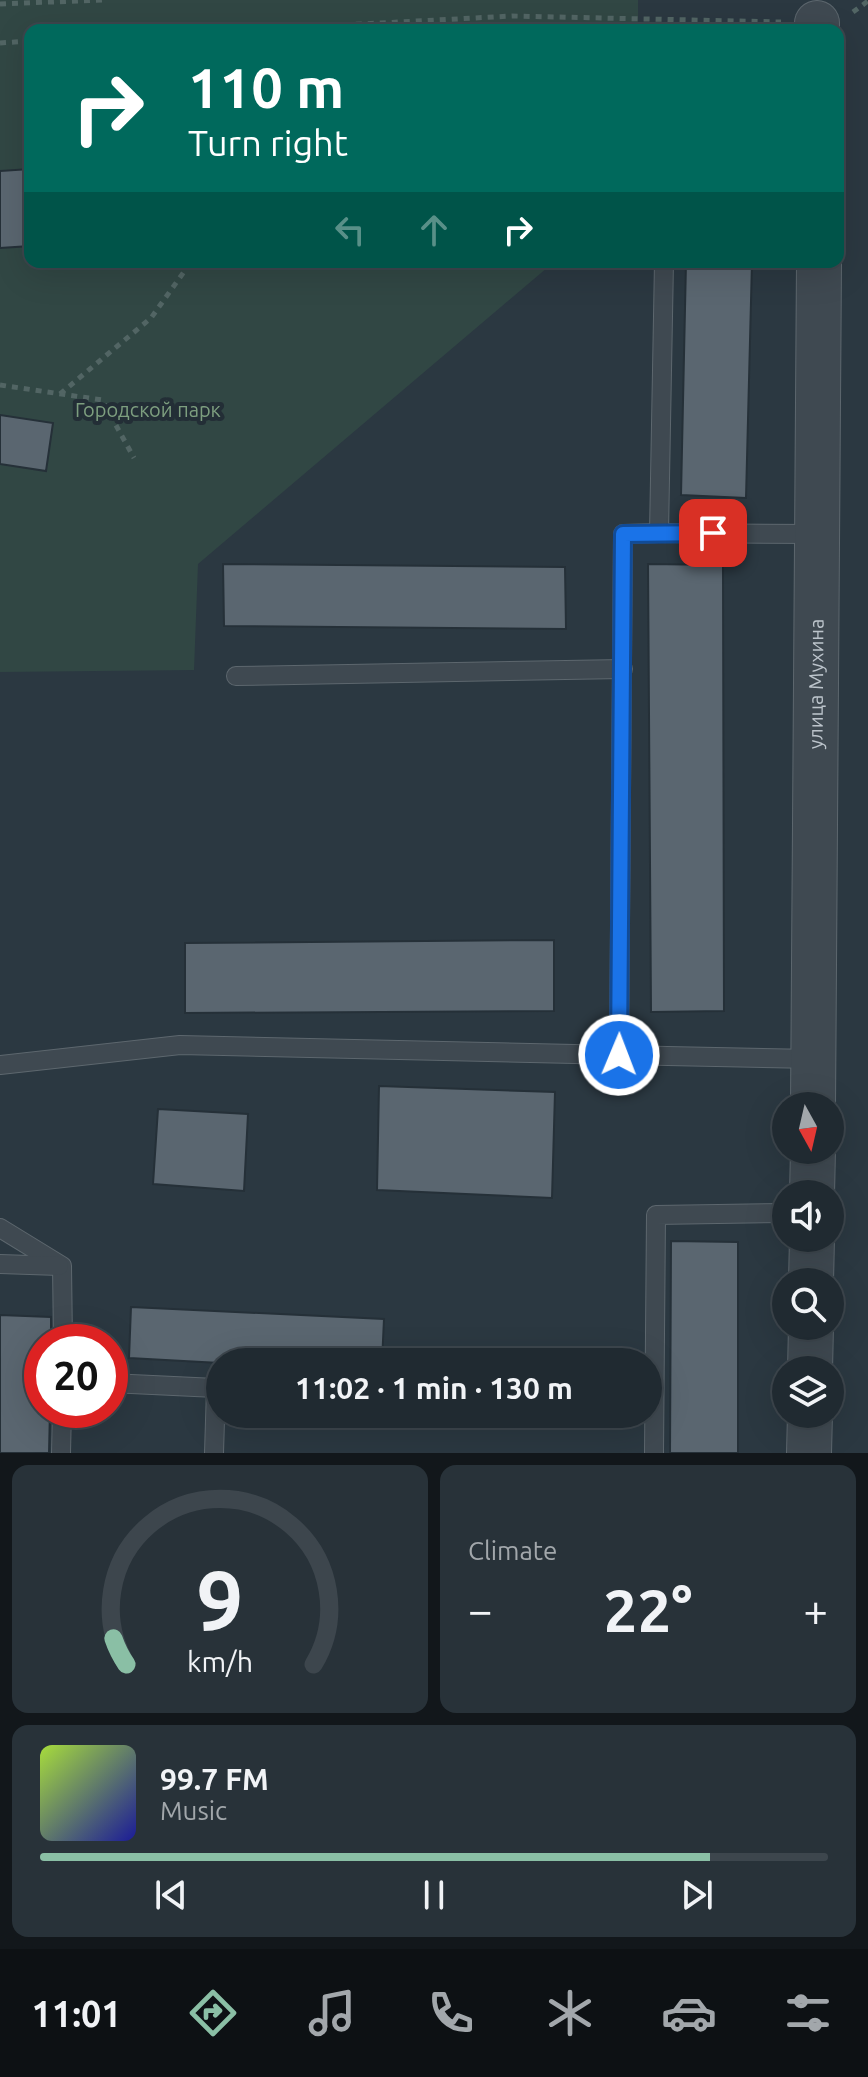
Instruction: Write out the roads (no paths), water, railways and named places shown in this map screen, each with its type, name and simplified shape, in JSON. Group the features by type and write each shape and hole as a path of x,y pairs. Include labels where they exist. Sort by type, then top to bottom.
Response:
{"street":[{"name":"улица Мухина","path":"813,1092 820,534 819,268"},
{"path":"809,1453 810,1428"}],"lane":[{"path":"659,533 664,268"},
{"path":"619,1055 623,534 820,534"},
{"path":"236,676 623,669"},
{"path":"0,1065 180,1045 814,1059"},
{"path":"654,1453 656,1215 772,1213"},
{"path":"0,1228 62,1266"},
{"path":"0,1264 62,1266"},
{"path":"62,1266 63,1324"},
{"path":"128,1384 216,1388 214,1453"},
{"path":"61,1453 62,1428"}],"park label":[{"name":"Городской парк","path":"148,410"}]}
